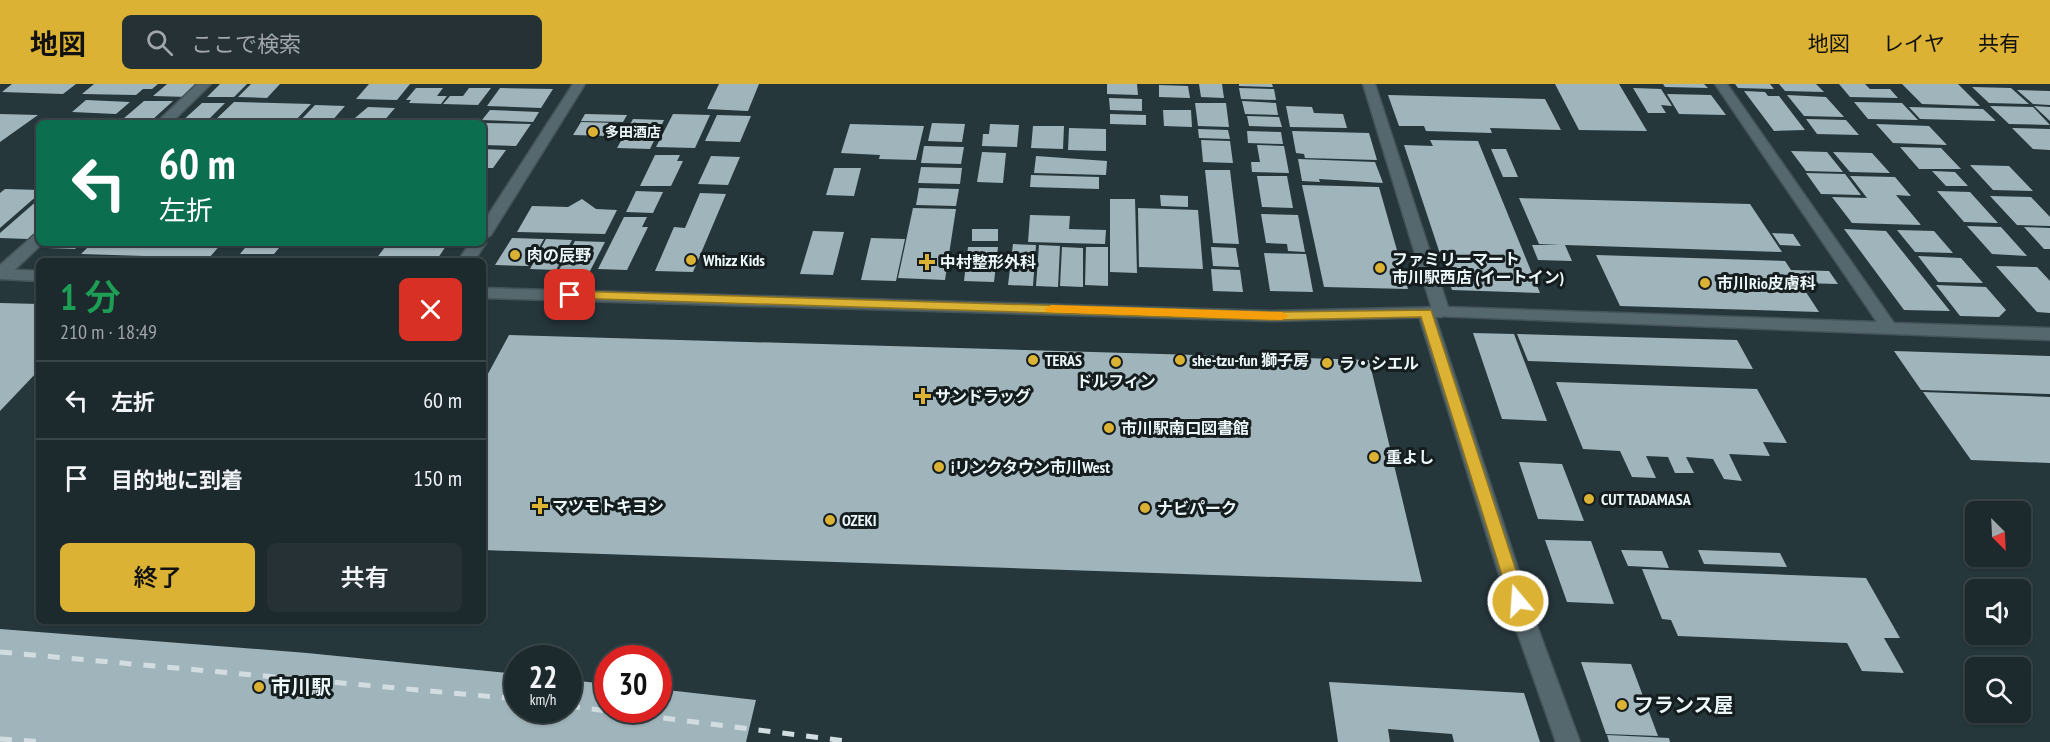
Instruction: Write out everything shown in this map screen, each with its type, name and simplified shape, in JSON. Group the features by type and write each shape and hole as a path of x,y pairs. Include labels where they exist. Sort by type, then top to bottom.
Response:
{"street":[{"path":"166,120 205,84"},
{"path":"486,230 579,84"},
{"path":"1369,84 1433,313 1525,623 1568,742"},
{"path":"1721,84 1890,329"},
{"path":"0,274 36,241"},
{"path":"0,274 36,276"},
{"path":"486,293 1273,316 1433,313 2050,334"}],"building":[{"path":"12,84 76,84 63,94 2,92"},
{"path":"94,84 158,84 152,89 143,89 136,95 82,94"},
{"path":"167,84 202,84 188,97 153,96"},
{"path":"220,84 247,84 234,97 207,97"},
{"path":"251,84 280,84 267,98 238,97"},
{"path":"369,84 410,84 397,100 356,99"},
{"path":"719,84 759,84 748,111 707,109"},
{"path":"1107,84 1137,84 1138,95 1107,94"},
{"path":"1199,84 1222,84 1224,98 1201,97"},
{"path":"1239,84 1272,84 1273,87 1239,86"},
{"path":"1555,84 1619,84 1647,131 1579,130"},
{"path":"1663,84 1704,84 1708,88 1665,87"},
{"path":"1735,84 1770,84 1774,89 1738,88"},
{"path":"1779,84 1816,84 1824,92 1785,91"},
{"path":"1839,84 1865,84 1870,89 1890,89 1898,98 1850,97"},
{"path":"1902,84 1958,84 1980,106 1922,104"},
{"path":"1159,85 1188,86 1190,98 1159,97"},
{"path":"1972,87 2011,88 2029,104 1989,103"},
{"path":"416,88 443,88 437,96 447,96 441,104 409,103 411,100 406,100"},
{"path":"469,88 491,88 478,105 443,104 450,96 463,96"},
{"path":"500,88 553,89 541,108 487,106"},
{"path":"1239,88 1274,89 1276,100 1241,99"},
{"path":"1633,88 1661,89 1672,106 1661,105 1666,113 1648,113"},
{"path":"2017,90 2050,91 2050,105 2033,104"},
{"path":"1744,91 1765,92 1768,96 1779,96 1805,130 1774,131"},
{"path":"1667,94 1711,95 1726,115 1679,114"},
{"path":"1388,95 1545,99 1561,130 1490,128 1492,133 1426,131 1424,126 1399,126"},
{"path":"1787,95 1826,97 1844,117 1804,116"},
{"path":"1109,98 1142,99 1142,111 1110,110"},
{"path":"86,100 130,102 116,114 72,112"},
{"path":"144,101 173,101 152,120 123,119"},
{"path":"1242,101 1276,103 1278,115 1245,114"},
{"path":"234,102 311,104 296,120 215,120"},
{"path":"1854,102 1902,103 1918,120 1868,119"},
{"path":"202,103 225,103 208,120 183,120"},
{"path":"1195,103 1226,103 1229,127 1198,126"},
{"path":"315,105 345,106 333,120 301,120"},
{"path":"1286,106 1312,107 1314,113 1343,114 1347,128 1290,127"},
{"path":"1990,106 2033,107 2050,125 2009,124"},
{"path":"2034,106 2050,107 2050,121"},
{"path":"368,107 395,108 385,120 353,120"},
{"path":"1909,107 1983,109 1996,121 1920,119"},
{"path":"490,110 539,112 533,122 482,120"},
{"path":"1163,110 1191,110 1192,127 1164,126"},
{"path":"0,114 38,115 0,142"},
{"path":"585,114 627,115 623,122 581,121"},
{"path":"673,114 710,115 695,148 656,147"},
{"path":"1110,114 1146,115 1146,125 1110,124"},
{"path":"717,115 751,116 740,142 705,141"},
{"path":"1247,116 1279,117 1282,127 1249,126"},
{"path":"633,119 664,120 650,149 617,148"},
{"path":"1806,119 1846,120 1859,135 1817,134"},
{"path":"581,122 617,123 610,136 573,135"},
{"path":"486,123 531,124 516,146 486,145"},
{"path":"932,123 965,124 962,142 928,141"},
{"path":"850,124 924,126 916,160 879,159 880,155 841,153"},
{"path":"990,124 1019,125 1017,147 982,146 983,134 989,134"},
{"path":"1876,124 1929,126 1947,145 1893,143"},
{"path":"1033,126 1064,126 1063,149 1031,148"},
{"path":"1069,128 1106,129 1106,151 1068,150"},
{"path":"2012,128 2050,129 2050,150 2033,149"},
{"path":"1198,129 1228,130 1230,139 1199,138"},
{"path":"1247,131 1281,132 1283,144 1248,143"},
{"path":"1292,131 1369,133 1377,160 1305,158 1304,154 1296,153"},
{"path":"1201,140 1230,141 1233,163 1203,162"},
{"path":"1430,140 1478,141 1540,293 1452,290 1404,145 1433,146"},
{"path":"1257,145 1284,146 1289,173 1252,172 1251,162 1260,162"},
{"path":"924,146 964,147 961,164 921,163"},
{"path":"1900,147 1941,148 1961,169 1919,169"},
{"path":"486,149 506,150 493,168 486,168"},
{"path":"1491,149 1506,149 1518,177 1503,177"},
{"path":"1791,151 1827,152 1843,172 1806,171"},
{"path":"982,152 1006,153 1003,183 977,182"},
{"path":"1833,152 1872,153 1890,173 1850,172"},
{"path":"655,155 680,155 677,161 683,161 671,186 640,186"},
{"path":"711,156 740,157 728,185 698,184"},
{"path":"1036,156 1107,161 1106,175 1034,173"},
{"path":"1298,159 1375,162 1383,183 1319,179 1320,182 1302,181"},
{"path":"1970,165 2009,166 2033,191 1993,190"},
{"path":"921,167 962,168 960,184 918,183"},
{"path":"834,168 861,168 854,196 826,195"},
{"path":"1205,170 1230,170 1239,244 1213,243"},
{"path":"1932,171 1955,172 1968,186 1946,186"},
{"path":"1806,173 1845,174 1861,195 1821,194"},
{"path":"1031,175 1099,177 1099,189 1030,187"},
{"path":"1257,176 1287,176 1293,208 1262,207"},
{"path":"1850,176 1895,177 1911,196 1896,195 1921,225 1852,223 1832,197 1867,198"},
{"path":"1302,185 1379,187 1408,289 1324,287"},
{"path":"919,188 959,189 956,206 916,205"},
{"path":"5,189 36,190 36,197 0,228 0,193"},
{"path":"636,191 663,192 653,213 626,212"},
{"path":"1937,191 1970,192 1998,223 1964,222"},
{"path":"700,193 726,194 693,272 655,271 674,227 685,228"},
{"path":"1160,195 1188,196 1188,207 1161,206"},
{"path":"1990,196 2031,197 2050,217 2050,226 2017,225"},
{"path":"1519,198 1750,204 1782,252 1565,245 1572,261 1538,260 1532,245 1560,245 1539,244"},
{"path":"582,199 596,209 617,210 605,234 517,232 532,206 568,207"},
{"path":"1110,199 1135,199 1137,273 1110,272"},
{"path":"36,202 36,232 28,239 0,238 0,233"},
{"path":"913,208 956,209 945,280 898,278"},
{"path":"1138,208 1198,210 1203,269 1139,267"},
{"path":"1261,214 1298,215 1305,252 1288,251 1287,244 1266,243"},
{"path":"1030,215 1070,216 1069,229 1106,230 1105,244 1028,242"},
{"path":"624,217 647,217 642,227 648,227 627,270 598,269"},
{"path":"1967,226 2001,227 2027,256 1992,254"},
{"path":"2024,227 2050,228 2050,249 2044,249"},
{"path":"972,229 998,229 998,241 972,241"},
{"path":"1844,229 1886,231 1950,311 1904,310"},
{"path":"1897,230 1934,231 1953,253 1915,252"},
{"path":"813,231 844,232 833,275 800,274"},
{"path":"1772,233 1793,234 1801,246 1780,245"},
{"path":"512,238 544,239 528,266 495,265"},
{"path":"871,238 905,239 896,281 861,280"},
{"path":"546,239 572,240 556,270 530,269"},
{"path":"575,241 605,242 590,271 559,270"},
{"path":"1013,244 1036,245 1033,286 1008,285"},
{"path":"1039,245 1060,246 1058,287 1036,286"},
{"path":"49,246 78,246 75,249 47,248"},
{"path":"89,246 219,246 209,258 81,254"},
{"path":"247,246 281,246 274,254 240,254"},
{"path":"386,246 446,246 438,258 377,258"},
{"path":"968,247 998,247 994,282 964,281"},
{"path":"1062,247 1083,248 1083,287 1060,286"},
{"path":"1086,247 1108,247 1108,286 1085,285"},
{"path":"1211,247 1236,248 1239,267 1213,266"},
{"path":"1264,253 1306,254 1313,292 1270,291"},
{"name":"市川Rio皮膚科","path":"1596,255 1785,261 1791,270 1829,271 1838,284 1800,283 1819,312 1620,306"},
{"path":"1918,256 1961,258 1983,283 1938,282"},
{"path":"1996,266 2037,267 2050,281 2050,313 2037,312"},
{"path":"1211,269 1240,270 1243,292 1213,291"},
{"path":"1936,285 1986,287 2006,310 1999,317 1960,316"},
{"path":"0,303 36,304 36,373 0,411"},
{"path":"1473,333 1514,334 1547,421 1502,419"},
{"path":"1517,334 1737,340 1753,369 1528,361"},
{"name":"iリンクタウン市川West","path":"509,335 1369,360 1422,582 486,550 486,377"},
{"path":"1894,351 2050,356 2050,394 1921,390"},
{"path":"1556,382 1757,389 1787,443 1763,442 1770,456 1729,454 1742,481 1724,479 1713,459 1686,457 1694,473 1675,473 1668,457 1646,456 1656,478 1632,477 1620,451 1583,449"},
{"path":"1923,392 2050,397 2050,463 1971,460"},
{"path":"1519,462 1562,464 1584,521 1538,519"},
{"path":"1545,540 1591,541 1614,604 1567,602"},
{"path":"1621,550 1662,551 1669,568 1628,566"},
{"path":"1698,550 1780,553 1787,567 1704,564"},
{"path":"1642,569 1866,578 1900,638 1884,638 1904,673 1862,671 1847,643 1678,636 1671,620 1662,619"},
{"name":"市川駅","path":"0,629 307,653 504,673 504,723 582,723 582,681 594,683 594,723 672,723 672,691 756,700 746,742 0,742"},
{"path":"1581,662 1631,664 1658,736 1606,734"},
{"path":"1329,682 1524,693 1540,742 1454,742 1452,734 1388,729 1390,742 1338,742"},
{"path":"1607,735 1669,738 1670,742 1609,742"}],"railway":[{"path":"0,652 504,698"},
{"path":"582,708 853,742"},
{"path":"0,739 45,742"}],"slow traffic":[{"path":"1051,309 1282,316"}],"place":[{"name":"多田酒店","path":"593,132"},
{"name":"肉の辰野","path":"515,255"},
{"name":"Whizz Kids","path":"691,260"},
{"name":"中村整形外科","path":"927,262"},
{"name":"ファミリーマート 市川駅西店 (イートイン)","path":"1380,268"},
{"name":"市川Rio皮膚科","path":"1705,283"},
{"name":"TERAS","path":"1033,360"},
{"name":"she-tzu-fun 獅子房","path":"1180,360"},
{"name":"ドルフィン","path":"1116,362"},
{"name":"ラ・シエル","path":"1327,363"},
{"name":"サンドラッグ","path":"923,396"},
{"name":"市川駅南口図書館","path":"1109,428"},
{"name":"重よし","path":"1374,457"},
{"name":"iリンクタウン市川West","path":"939,467"},
{"name":"CUT TADAMASA","path":"1589,499"},
{"name":"マツモトキヨシ","path":"540,506"},
{"name":"ナビパーク","path":"1145,508"},
{"name":"OZEKI","path":"830,520"},
{"name":"市川駅","path":"259,687"},
{"name":"フランス屋","path":"1622,705"}],"route":[{"path":"570,295 1273,316 1426,313 1518,601"}]}
